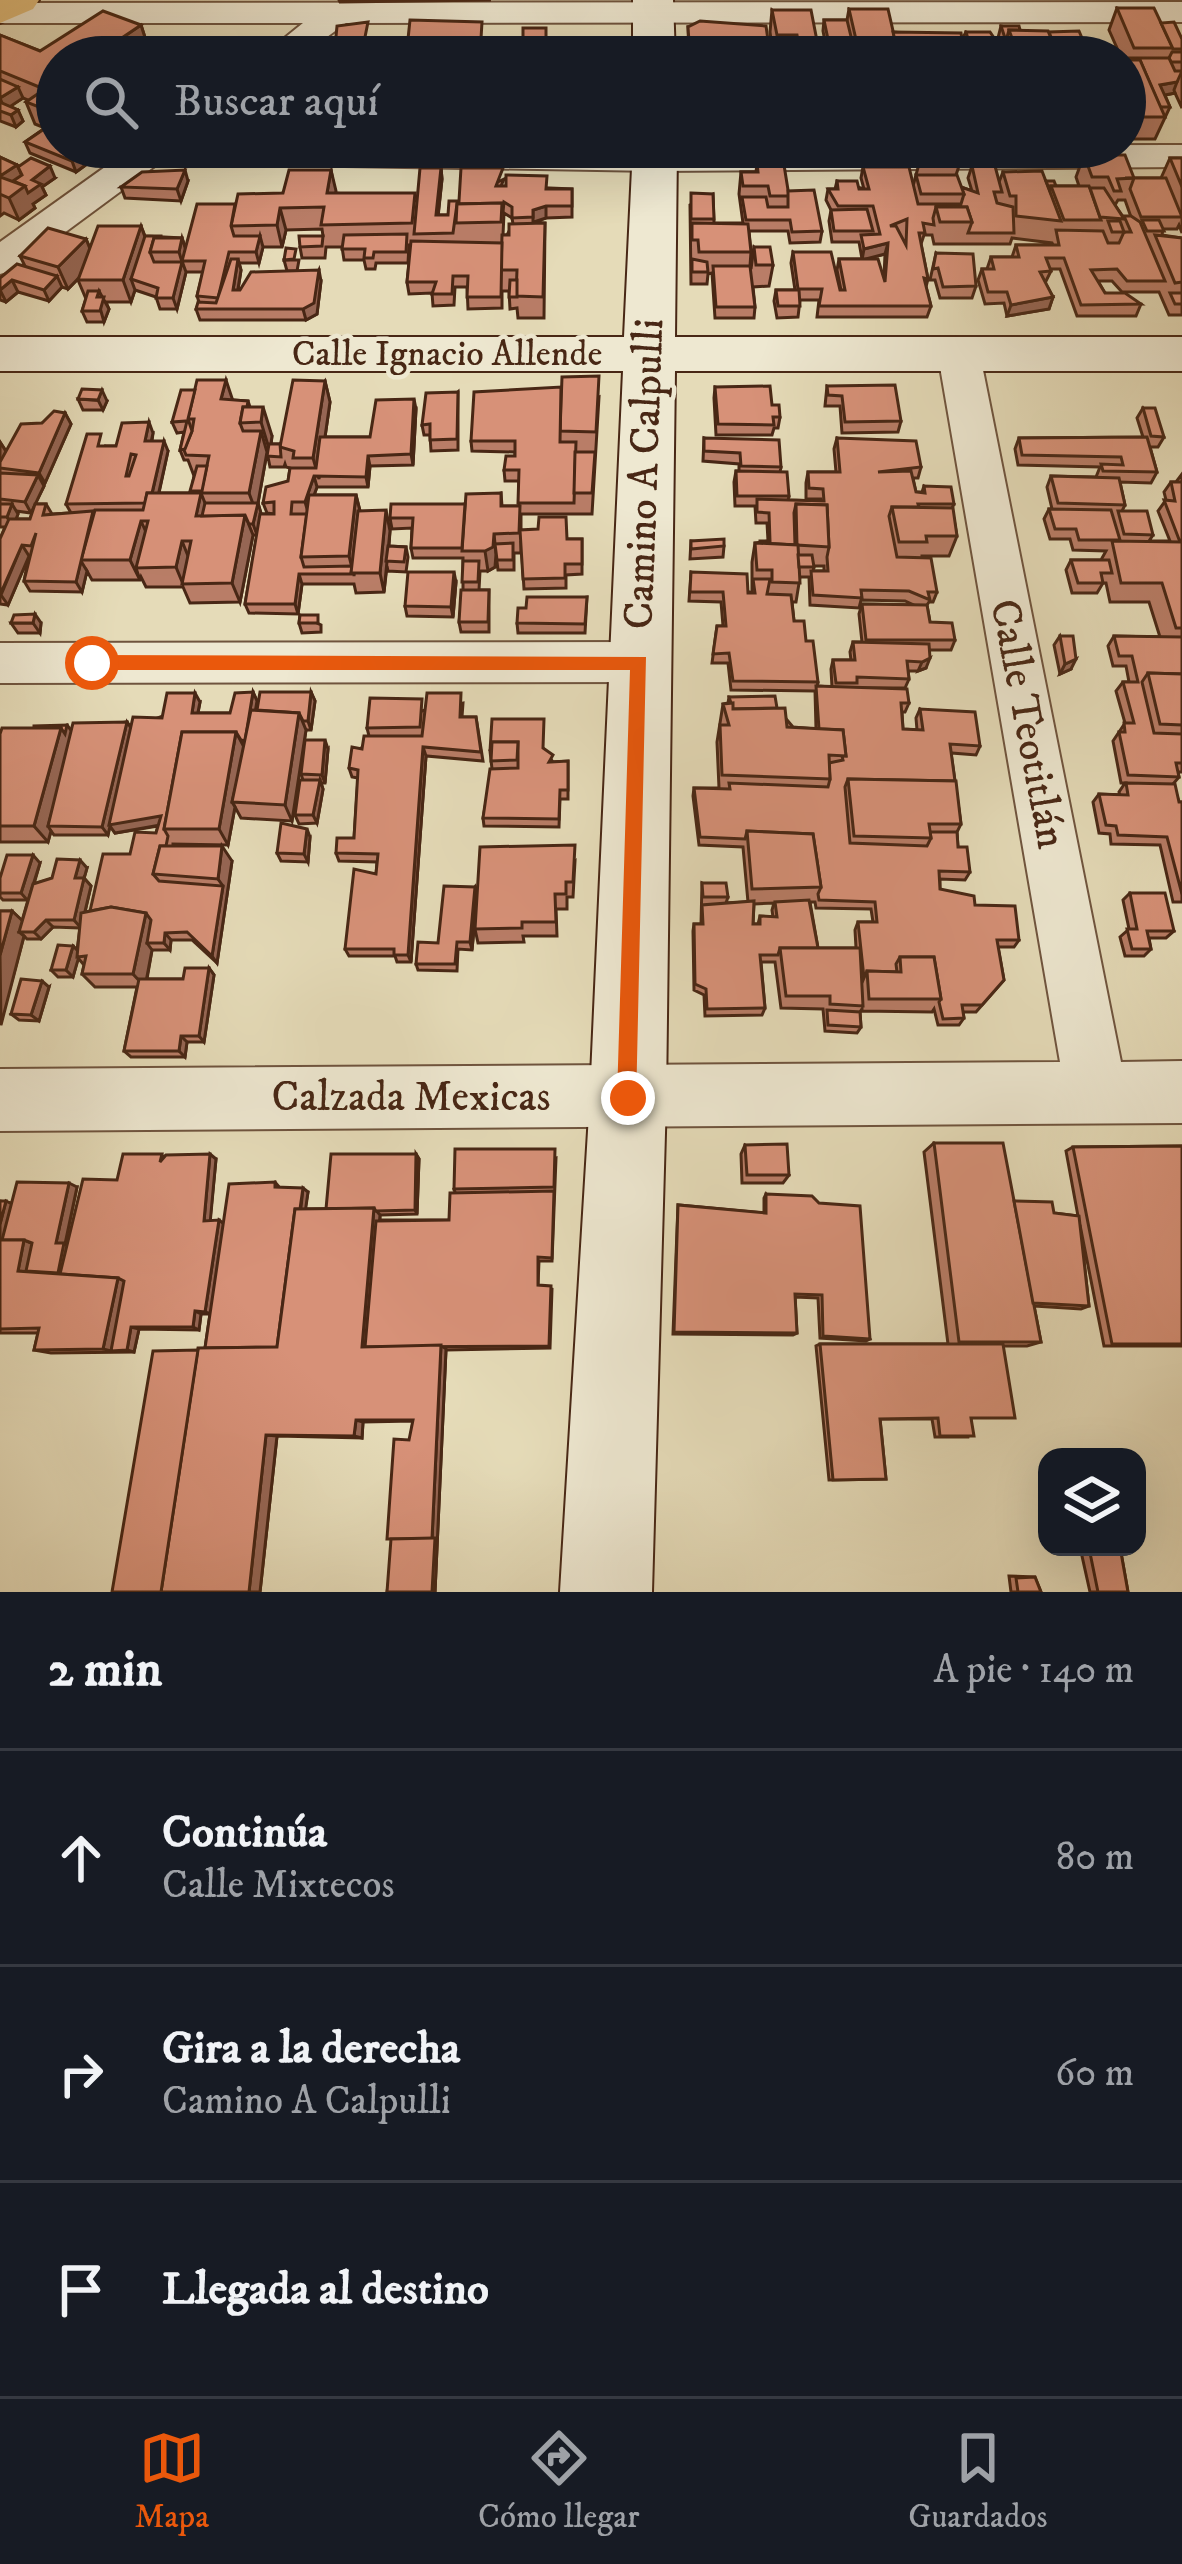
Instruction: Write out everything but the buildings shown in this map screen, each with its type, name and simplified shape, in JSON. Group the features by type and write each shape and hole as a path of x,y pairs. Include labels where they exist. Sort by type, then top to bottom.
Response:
{"main road":[{"path":"0,12 20,0"}],"street":[{"path":"0,12 339,12 653,5 1182,12"},
{"path":"653,5 654,36"},
{"path":"306,36 339,12"},
{"path":"1146,157 1182,157"},
{"path":"0,261 128,168"},
{"name":"Camino A Calpulli","path":"606,1592 628,1098 655,168"},
{"name":"Calle Ignacio Allende","path":"0,354 1182,354"},
{"name":"Calle Teotitlán","path":"958,355 1096,1093"},
{"path":"0,663 640,662"},
{"name":"Calzada Mexicas","path":"0,1100 1182,1092"}],"route":[{"path":"92,663 640,662 628,1098"}]}
